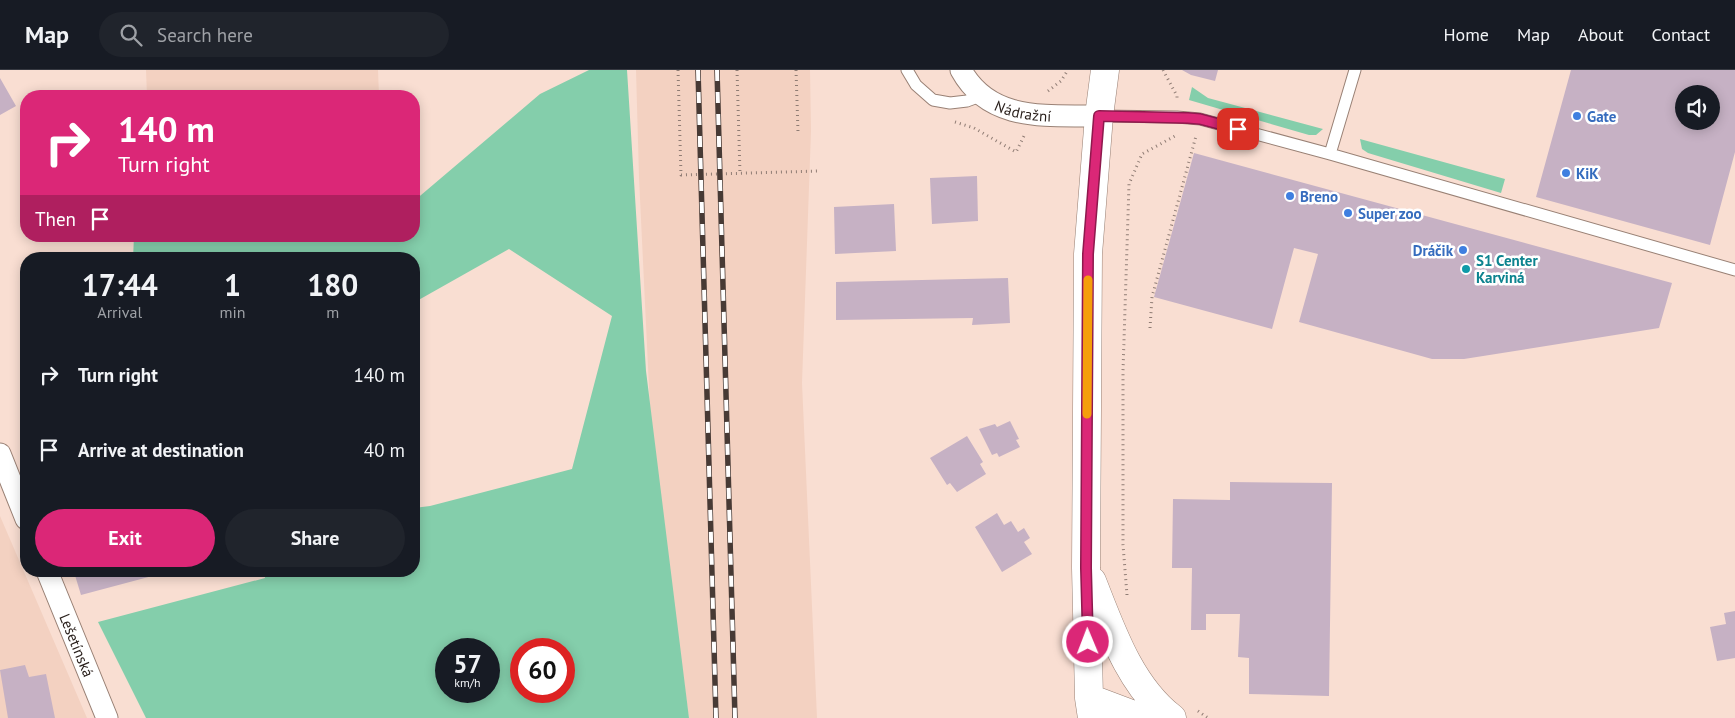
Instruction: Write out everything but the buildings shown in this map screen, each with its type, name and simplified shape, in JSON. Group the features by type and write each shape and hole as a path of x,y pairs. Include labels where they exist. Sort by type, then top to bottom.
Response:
{"main road":[{"path":"1105,70 1099,116 1088,254 1086,568 1089,711 1142,718"},
{"path":"1086,568 1125,660 1148,696 1182,713"}],"street":[{"name":"Nádražní","path":"961,70 965,77 990,102 1006,109 1029,114 1099,116"},
{"path":"0,454 20,504"},
{"name":"Lešetínská","path":"49,577 107,718"}],"lane":[{"path":"907,70 916,85 933,100 950,103 967,101 982,95"},
{"path":"1330,154 1355,70"},
{"path":"1099,116 1200,119 1330,154 1735,270"}],"path":[{"path":"678,70 681,176 819,171"},
{"path":"737,70 740,174"},
{"path":"796,70 798,132"},
{"path":"1041,94 1052,90 1068,70"},
{"path":"1128,600 1123,545 1123,410 1129,184 1142,154 1176,136 1177,96 1162,70"},
{"path":"1150,328 1152,297 1200,119"},
{"path":"950,121 974,128 1016,152 1025,133"},
{"path":"1182,713 1208,718"}],"shaded area":[{"path":"146,70 378,70 379,90 147,90"},
{"path":"636,70 810,70 811,131 802,383 817,718 689,718 652,451"},
{"path":"0,516 20,562 20,577 26,577 87,718 0,718"}],"green space":[{"path":"589,70 627,70 646,371 689,718 146,718 98,622 265,577 420,577 420,507 572,469 612,316 509,249 420,299 420,252 133,252 134,242 420,242 420,196 540,94"},
{"path":"1192,87 1208,98 1323,129 1316,135 1309,135 1189,100"},
{"path":"1360,139 1505,179 1501,193 1368,153 1362,149"}],"railway":[{"path":"698,70 716,718"},
{"path":"717,70 735,718"}],"slow traffic":[{"path":"1087,414 1088,280"}],"place":[{"name":"Gate","path":"1577,116"},
{"name":"KiK","path":"1566,173"},
{"name":"Breno","path":"1290,196"},
{"name":"Super zoo","path":"1348,213"},
{"name":"Dráčik","path":"1463,250"},
{"name":"S1 Center Karviná","path":"1466,269"}],"route":[{"path":"1088,642 1086,568 1088,254 1099,116 1200,119 1238,129"}]}
